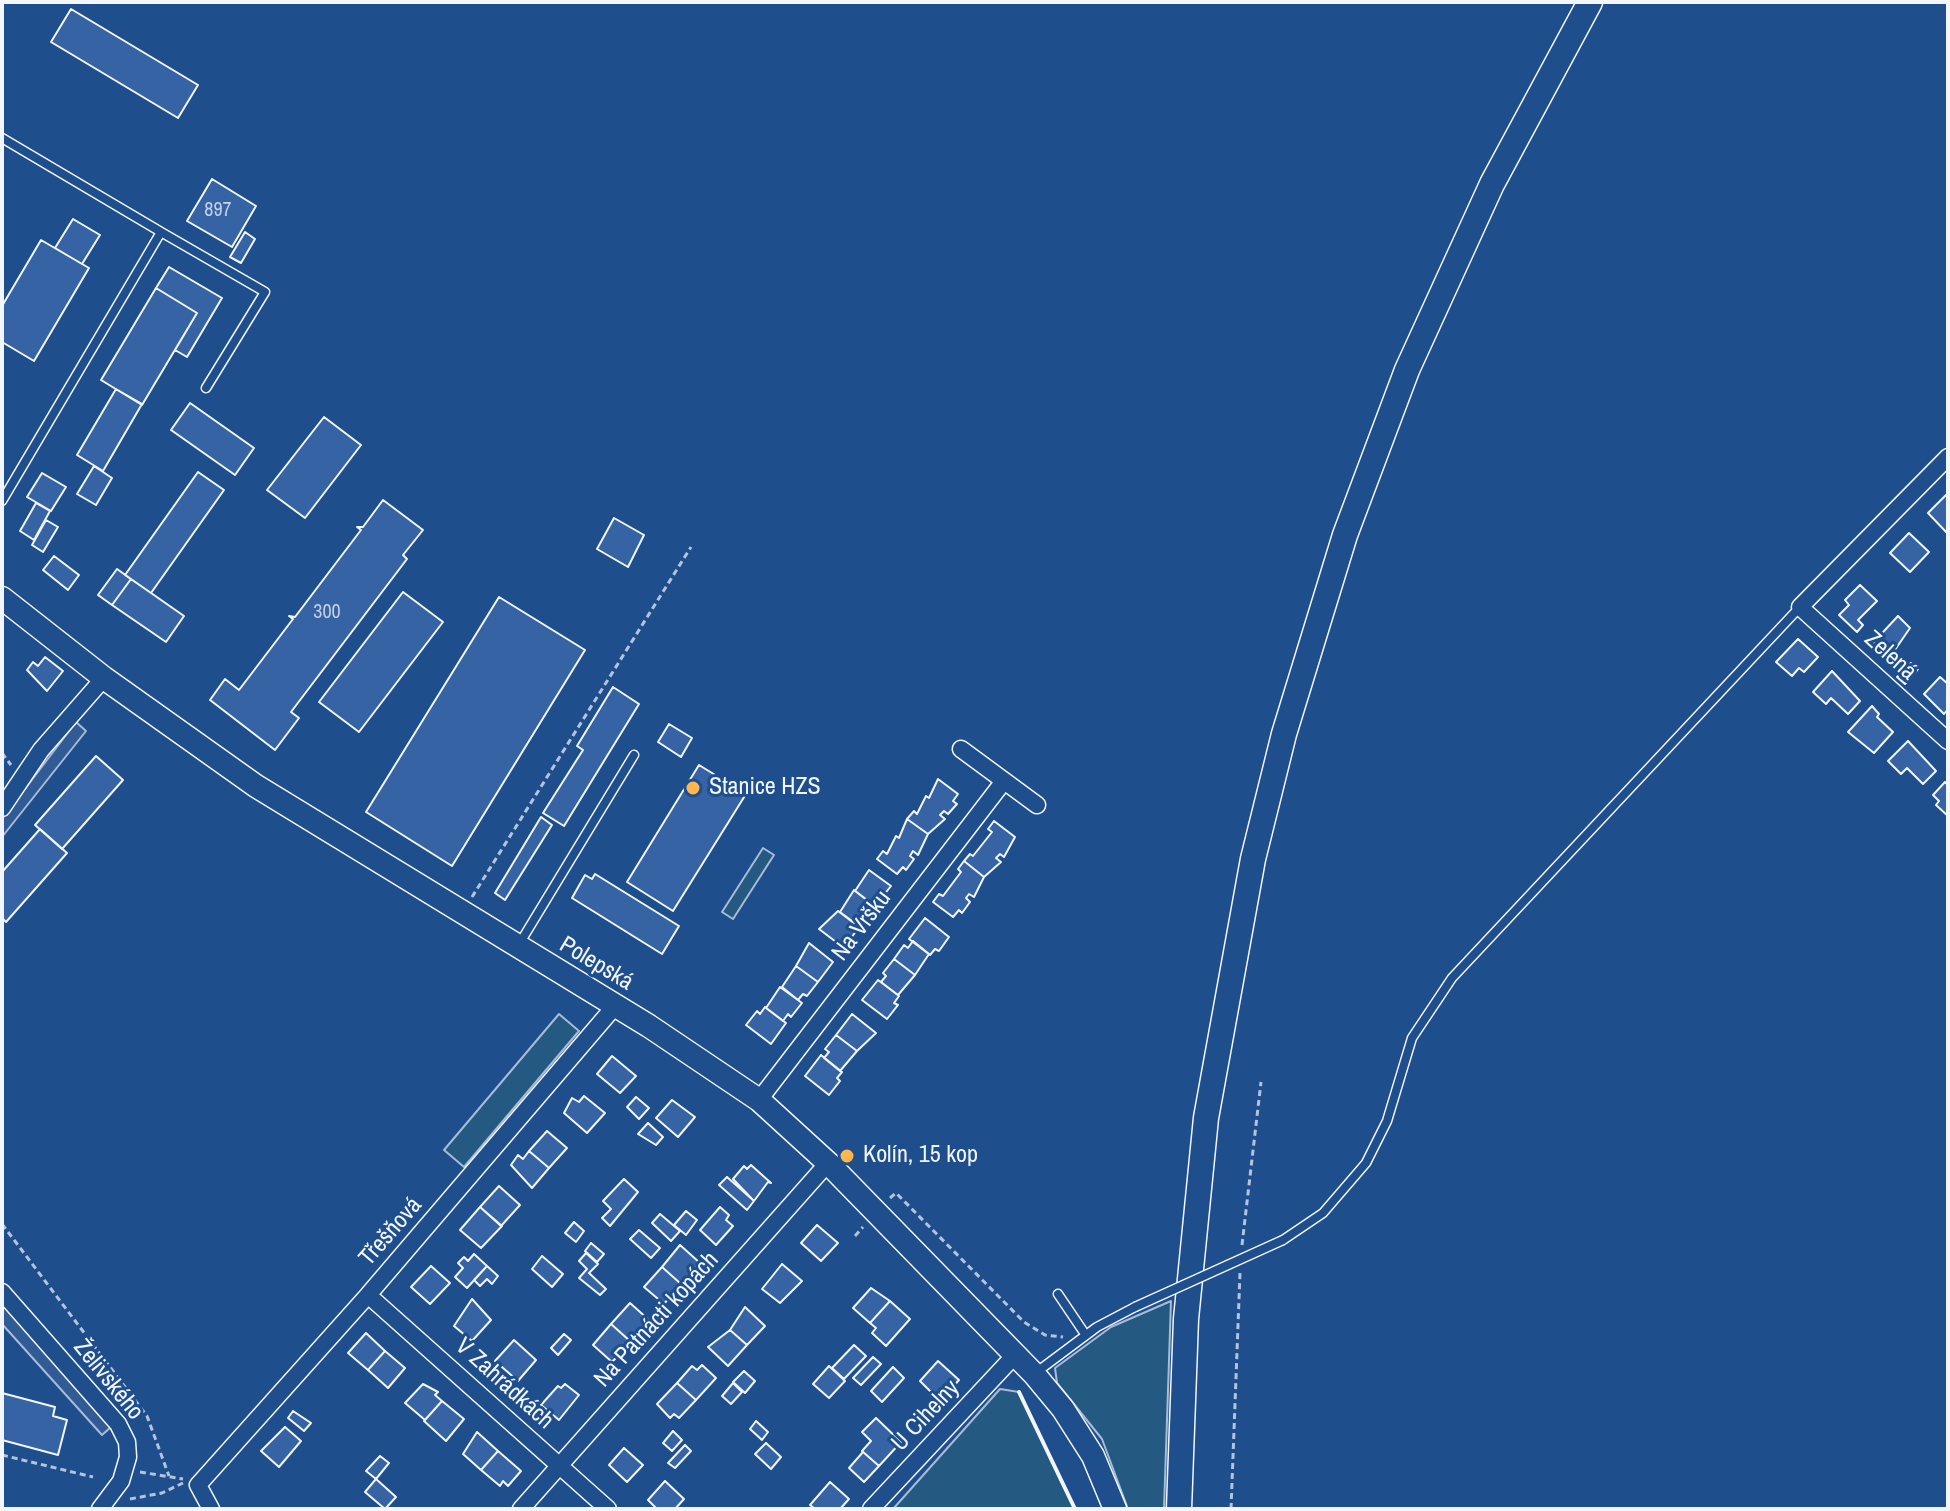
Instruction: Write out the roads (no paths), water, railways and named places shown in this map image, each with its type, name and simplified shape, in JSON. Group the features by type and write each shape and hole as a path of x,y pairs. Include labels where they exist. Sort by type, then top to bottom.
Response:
{"main road":[{"path":"1179,1509 1186,1319 1206,1118 1247,889 1284,734 1345,535 1407,370 1492,184 1590,2"},
{"name":"Polepská","path":"2,598 104,678 256,786 615,1006 759,1100 828,1163 1034,1374 1063,1409 1093,1456 1115,1509"}],"street":[{"path":"1800,607 1948,457"},
{"name":"Zelená","path":"1800,607 1948,741"},
{"path":"2,808 41,750 104,678"},
{"path":"961,749 1037,805"},
{"name":"Na Vršku","path":"759,1100 1004,781"},
{"name":"Třešňová","path":"211,1509 198,1485 368,1295 615,1006"},
{"name":"Na Patnácti kopách","path":"521,1509 828,1163"},
{"name":"Želivského","path":"2,1292 118,1424 127,1442 125,1469 105,1504"},
{"name":"V Zahrádkách","path":"368,1295 608,1509"},
{"name":"U Cihelny","path":"871,1509 1015,1355"}],"lane":[{"path":"2,138 265,292 206,388"},
{"path":"2,501 161,232"},
{"path":"1034,1374 1085,1334 1135,1307 1283,1240 1333,1203 1366,1163 1387,1121 1417,1028 1452,978 1800,607"},
{"path":"517,947 634,755"},
{"path":"1058,1294 1085,1334"}],"place":[{"name":"Stanice HZS","path":"693,788"},
{"name":"Kolín, 15 kop","path":"847,1156"}]}
